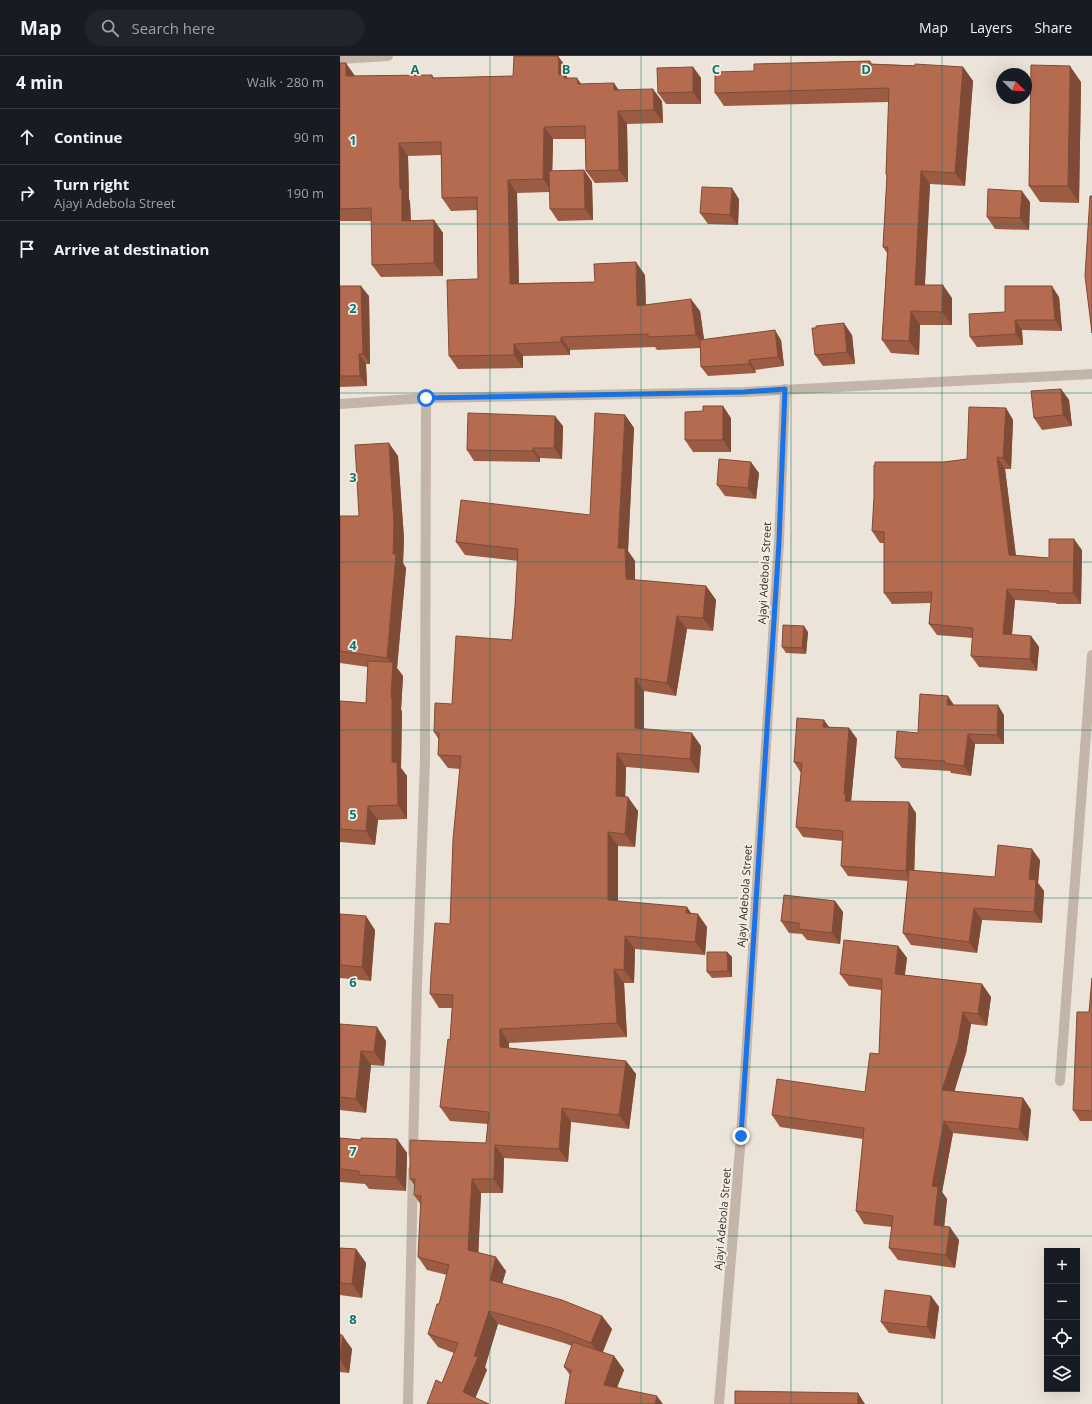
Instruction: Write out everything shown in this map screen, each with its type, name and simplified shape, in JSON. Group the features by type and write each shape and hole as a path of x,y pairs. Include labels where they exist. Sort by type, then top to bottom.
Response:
{"street":[{"path":"340,59 388,56"},
{"path":"340,404 426,398 744,392 1092,374"},
{"name":"Ajayi Adebola Street","path":"719,1404 741,1136 779,542 785,389"},
{"path":"408,1404 417,984 425,761 426,398"},
{"path":"1060,1081 1092,655"}],"building":[{"path":"514,56 558,56 559,75 564,75 564,78 577,78 578,84 614,83 614,90 653,89 654,110 618,111 619,170 586,171 585,126 544,127 543,179 508,180 510,284 595,282 594,264 636,262 637,306 691,299 696,335 648,337 648,334 561,337 561,342 514,344 514,355 449,356 447,280 478,279 477,197 442,198 441,142 399,143 400,189 402,189 402,221 434,220 434,263 372,265 371,208 340,209 340,63 346,63 346,76 432,75 432,78 513,76"},
{"path":"870,61 870,64 915,66 915,64 963,67 955,173 921,171 915,285 943,285 942,312 911,311 909,341 882,340 888,247 883,247 887,175 889,88 715,93 715,72 754,71 754,64"},
{"path":"1031,65 1070,66 1068,186 1029,186 1030,104 1032,104"},
{"path":"693,67 693,92 658,93 657,68"},
{"path":"584,170 585,209 550,209 549,171"},
{"path":"702,187 732,188 730,215 700,213"},
{"path":"988,189 1022,191 1020,218 987,217"},
{"path":"1090,196 1092,196 1092,333 1085,276"},
{"path":"340,286 361,286 363,354 359,354 360,376 340,376"},
{"path":"1005,286 1052,286 1055,320 1015,320 1016,334 970,337 969,314 1005,312"},
{"path":"844,323 847,352 815,355 812,328 816,328 816,326"},
{"path":"775,330 778,357 749,360 749,364 701,367 700,340"},
{"path":"1061,389 1063,415 1034,418 1031,391"},
{"path":"703,406 723,406 723,440 685,440 685,412 703,411"},
{"path":"969,407 1006,408 1003,458 997,457 1009,555 1049,558 1049,539 1074,539 1073,593 1049,593 1049,591 1007,589 1003,634 1031,636 1030,659 971,656 973,628 929,624 932,592 884,593 884,532 872,531 875,462 944,462 967,459"},
{"path":"468,413 555,416 554,448 533,448 533,451 467,450"},
{"path":"595,413 625,415 618,548 625,548 626,579 706,586 703,618 677,616 667,683 635,678 635,728 692,733 690,759 617,753 616,796 628,797 625,834 608,832 608,900 687,907 686,913 698,914 695,942 625,936 624,970 614,969 617,1023 500,1029 500,1047 626,1061 619,1115 562,1108 559,1149 495,1145 494,1179 472,1179 468,1250 496,1257 490,1280 562,1300 602,1316 591,1343 555,1329 489,1311 474,1356 478,1357 463,1392 489,1404 427,1404 436,1380 442,1383 458,1343 428,1334 437,1304 439,1304 449,1265 418,1257 421,1196 414,1195 415,1179 410,1179 410,1140 486,1143 489,1112 440,1107 448,1039 450,1040 453,995 430,994 431,974 435,923 450,924 453,839 461,756 438,755 439,733 434,732 435,703 452,704 456,636 512,640 518,549 456,542 461,500 590,515"},
{"path":"389,443 394,524 393,554 396,554 387,658 340,651 340,516 359,516 355,445"},
{"path":"719,459 751,462 748,488 717,485"},
{"path":"783,625 804,626 802,648 782,647"},
{"path":"368,661 393,662 391,697 392,762 397,762 398,805 368,806 366,831 340,829 340,701 366,703"},
{"path":"920,694 948,696 947,705 998,705 997,735 968,734 964,766 944,763 945,761 895,758 897,731 918,733"},
{"path":"797,718 824,720 823,727 849,728 844,794 846,794 845,801 909,802 906,871 841,866 843,831 796,827 802,763 794,762"},
{"path":"998,845 1032,849 1029,879 1036,880 1034,912 974,908 969,942 903,933 909,870 995,877"},
{"path":"784,895 835,901 832,933 799,929 799,923 781,921"},
{"path":"340,914 366,916 362,967 340,965"},
{"path":"844,940 898,946 895,974 982,984 978,1014 963,1012 958,1041 942,1090 1023,1098 1019,1129 944,1121 932,1186 938,1187 934,1225 950,1227 946,1255 889,1248 893,1216 856,1211 864,1128 772,1115 777,1079 865,1092 870,1053 879,1054 882,979 840,974"},
{"path":"707,952 727,952 728,971 707,972"},
{"path":"1092,978 1092,1111 1073,1110 1077,1012 1089,1012"},
{"path":"340,1024 377,1027 374,1052 361,1051 356,1099 340,1097"},
{"path":"340,1138 361,1140 361,1138 397,1139 396,1177 359,1175 359,1171 340,1169"},
{"path":"340,1248 356,1249 352,1284 340,1283"},
{"path":"885,1290 931,1296 927,1327 881,1322"},
{"path":"340,1334 343,1336 340,1357"},
{"path":"573,1342 614,1356 604,1385 657,1396 655,1404 565,1404 571,1370 564,1367"},
{"path":"735,1391 858,1393 858,1404 735,1404"}],"route":[{"path":"426,398 744,392 785,389 779,542 741,1136"}]}
